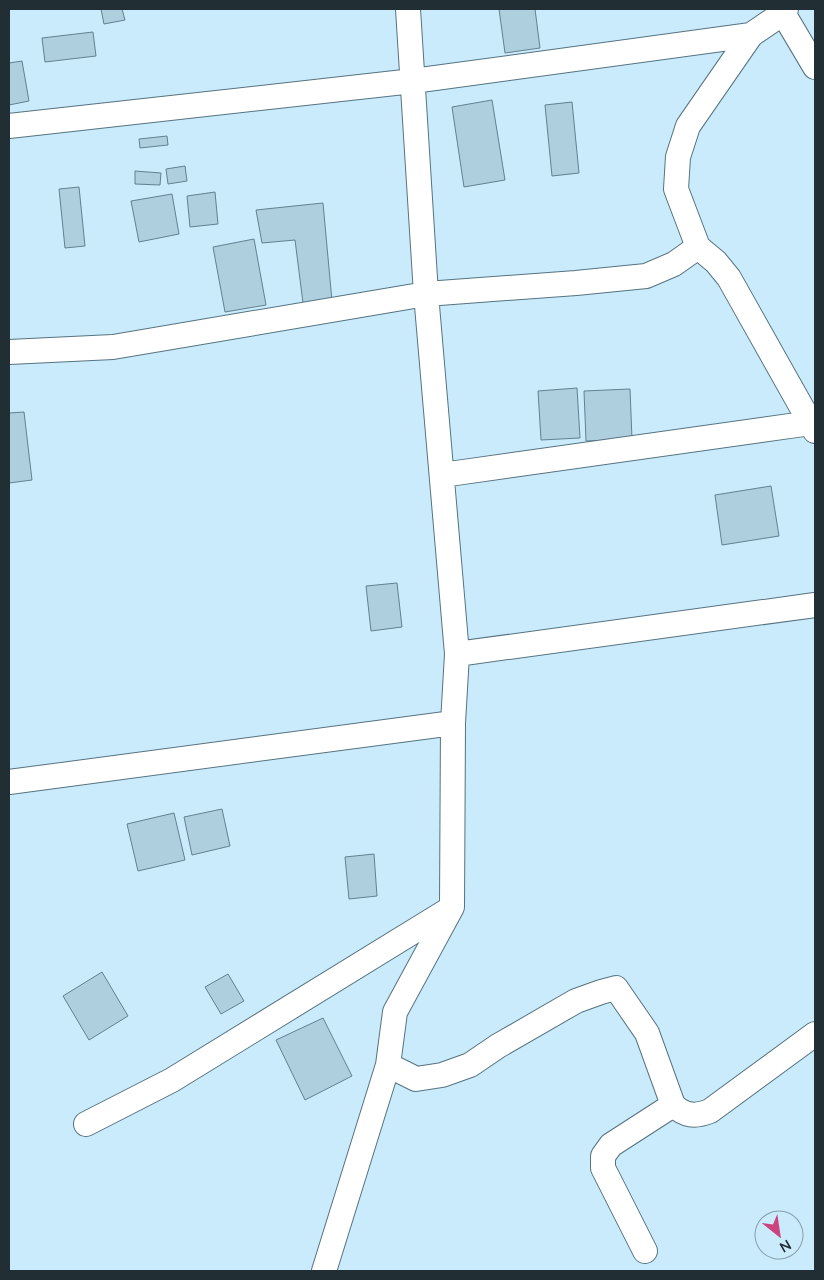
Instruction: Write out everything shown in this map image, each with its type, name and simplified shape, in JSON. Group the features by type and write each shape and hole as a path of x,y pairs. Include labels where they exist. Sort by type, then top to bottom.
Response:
{"street":[{"path":"324,1271 388,1065 395,1012 452,908 454,723 457,654 426,294 408,9"},
{"path":"442,475 813,427 730,278 716,262 698,247 676,188 678,157 688,126 751,35 785,11 815,67"},
{"path":"9,126 413,81 751,35"},
{"path":"9,352 113,347 426,294 646,276 674,264 698,247"},
{"path":"457,654 815,605"},
{"path":"9,782 454,723"},
{"path":"86,1124 172,1080 452,908"},
{"path":"388,1065 416,1079 442,1075 470,1065 498,1046 576,1001 616,988 647,1032 673,1105 681,1112 699,1116 710,1111 815,1034"},
{"path":"645,1251 603,1168 603,1156 610,1145 673,1105"}],"building":[{"path":"101,9 122,9 125,20 104,24"},
{"path":"499,9 535,9 540,48 505,53"},
{"path":"93,32 96,56 45,62 42,38"},
{"path":"22,61 29,101 9,105 9,63"},
{"path":"492,100 505,180 464,187 452,107"},
{"path":"572,102 579,173 552,176 545,105"},
{"path":"167,136 168,145 140,148 139,139"},
{"path":"185,166 187,181 168,184 166,169"},
{"path":"135,171 161,173 160,185 135,184"},
{"path":"79,187 85,246 65,248 59,189"},
{"path":"215,192 218,224 190,227 187,196"},
{"path":"172,194 179,234 139,242 131,201"},
{"path":"323,203 332,301 303,303 295,240 262,243 256,210"},
{"path":"254,239 266,305 225,312 213,247"},
{"path":"577,388 580,438 541,440 538,391"},
{"path":"630,389 632,439 586,441 584,391"},
{"path":"24,412 32,480 9,483 9,413"},
{"path":"771,486 779,536 722,545 715,495"},
{"path":"397,583 402,627 371,631 366,586"},
{"path":"222,809 230,846 192,855 184,817"},
{"path":"174,813 185,860 138,871 127,824"},
{"path":"374,854 377,896 349,899 345,857"},
{"path":"102,972 128,1016 89,1040 63,996"},
{"path":"228,974 244,1001 221,1014 205,987"},
{"path":"323,1018 352,1076 305,1100 276,1040"}]}
